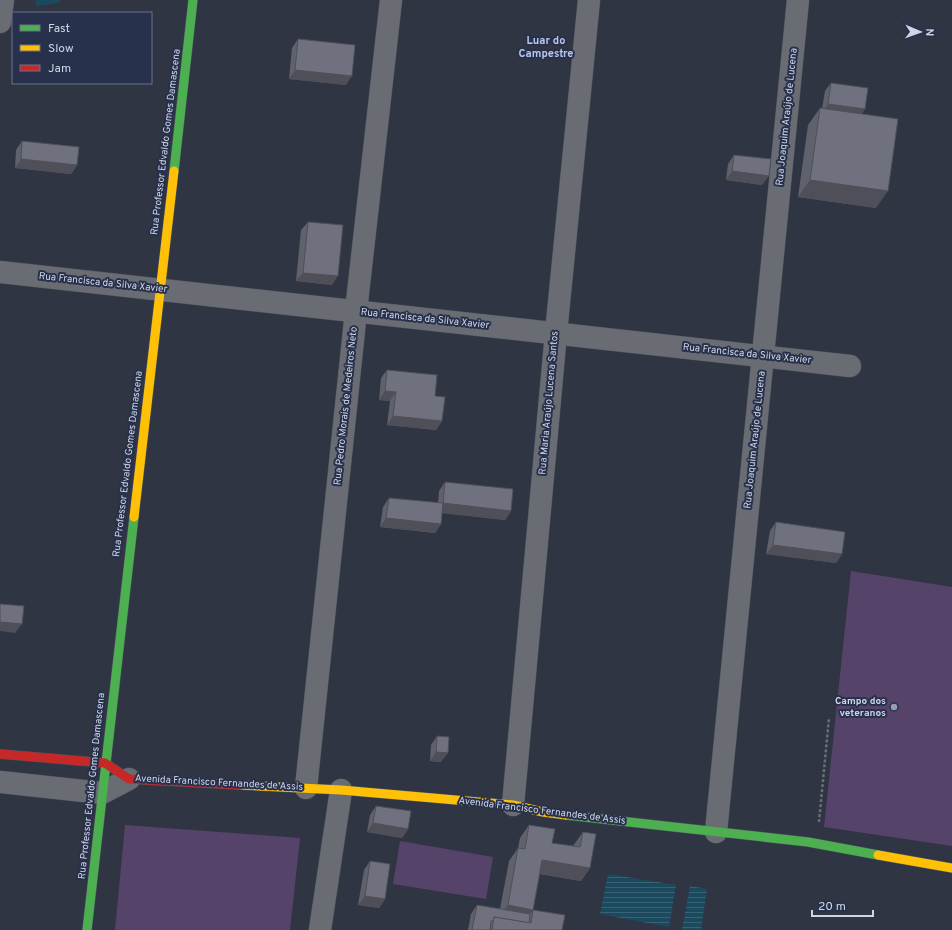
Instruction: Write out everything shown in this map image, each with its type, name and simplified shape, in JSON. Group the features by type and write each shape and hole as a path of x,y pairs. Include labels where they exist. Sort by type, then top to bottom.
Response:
{"street":[{"path":"0,22 3,0"},
{"name":"Rua Professor Edvaldo Gomes Damascena","path":"87,930 193,0"},
{"name":"Rua Pedro Morais de Medeiros Neto","path":"306,788 356,311 391,0"},
{"name":"Rua Maria Araújo Lucena Santos","path":"513,805 556,333 589,0"},
{"name":"Rua Joaquim Araújo de Lucena","path":"716,832 798,0"},
{"name":"Rua Francisca da Silva Xavier","path":"0,272 850,366"},
{"name":"Avenida Francisco Fernandes de Assis","path":"0,754 105,763 129,779"},
{"name":"Avenida Francisco Fernandes de Assis","path":"102,793 129,779 341,790 513,805 543,812 808,842 952,868"},
{"path":"0,782 102,793"},
{"path":"320,930 341,790"}],"path":[{"path":"808,842 816,831 819,821 829,718"}],"shaded area":[{"name":"Campo dos veteranos","path":"851,571 952,587 952,846 824,827"},
{"path":"125,825 300,838 290,930 115,930"},
{"path":"400,841 493,857 486,899 393,884"}],"water":[{"path":"608,874 676,885 669,927 600,914"},
{"path":"690,886 707,889 701,930 682,930"}],"building":[{"path":"298,39 355,45 352,76 295,70"},
{"path":"831,83 868,88 865,109 828,104"},
{"path":"820,108 898,119 888,191 810,180"},
{"path":"22,141 79,147 77,165 21,159"},
{"path":"734,155 771,159 769,176 732,171"},
{"path":"308,222 343,225 338,276 303,273"},
{"path":"387,370 437,375 435,396 445,397 442,421 393,416 396,392 385,391"},
{"path":"445,482 513,489 511,511 443,503"},
{"path":"389,498 443,503 441,524 386,518"},
{"path":"776,522 845,532 842,554 773,545"},
{"path":"0,604 24,606 22,624 0,622"},
{"path":"437,736 449,737 448,753 436,752"},
{"path":"376,806 411,811 408,829 373,823"},
{"path":"529,825 555,829 552,843 580,847 583,832 596,834 590,868 542,860 533,910 508,905 518,848 525,849"},
{"path":"370,861 390,864 385,899 365,896"},
{"path":"477,905 530,914 529,923 494,917 493,921 491,921 490,930 472,930"},
{"path":"533,910 565,915 562,930 492,930 494,917 531,923"}],"waterway":[{"path":"38,3 57,0"}],"traffic: fast":[{"path":"174,171 193,0"},
{"path":"87,930 134,517"},
{"path":"566,815 808,842 878,855"}],"traffic: slow":[{"path":"134,517 174,171"},
{"path":"241,785 341,790 513,805 543,812 566,815"},
{"path":"878,855 952,868"}],"traffic: jam":[{"path":"0,754 105,763 129,779 241,785"}],"place":[{"name":"Campo dos veteranos","path":"894,707"}],"district":[{"name":"Luar do Campestre","path":"546,47"}]}
